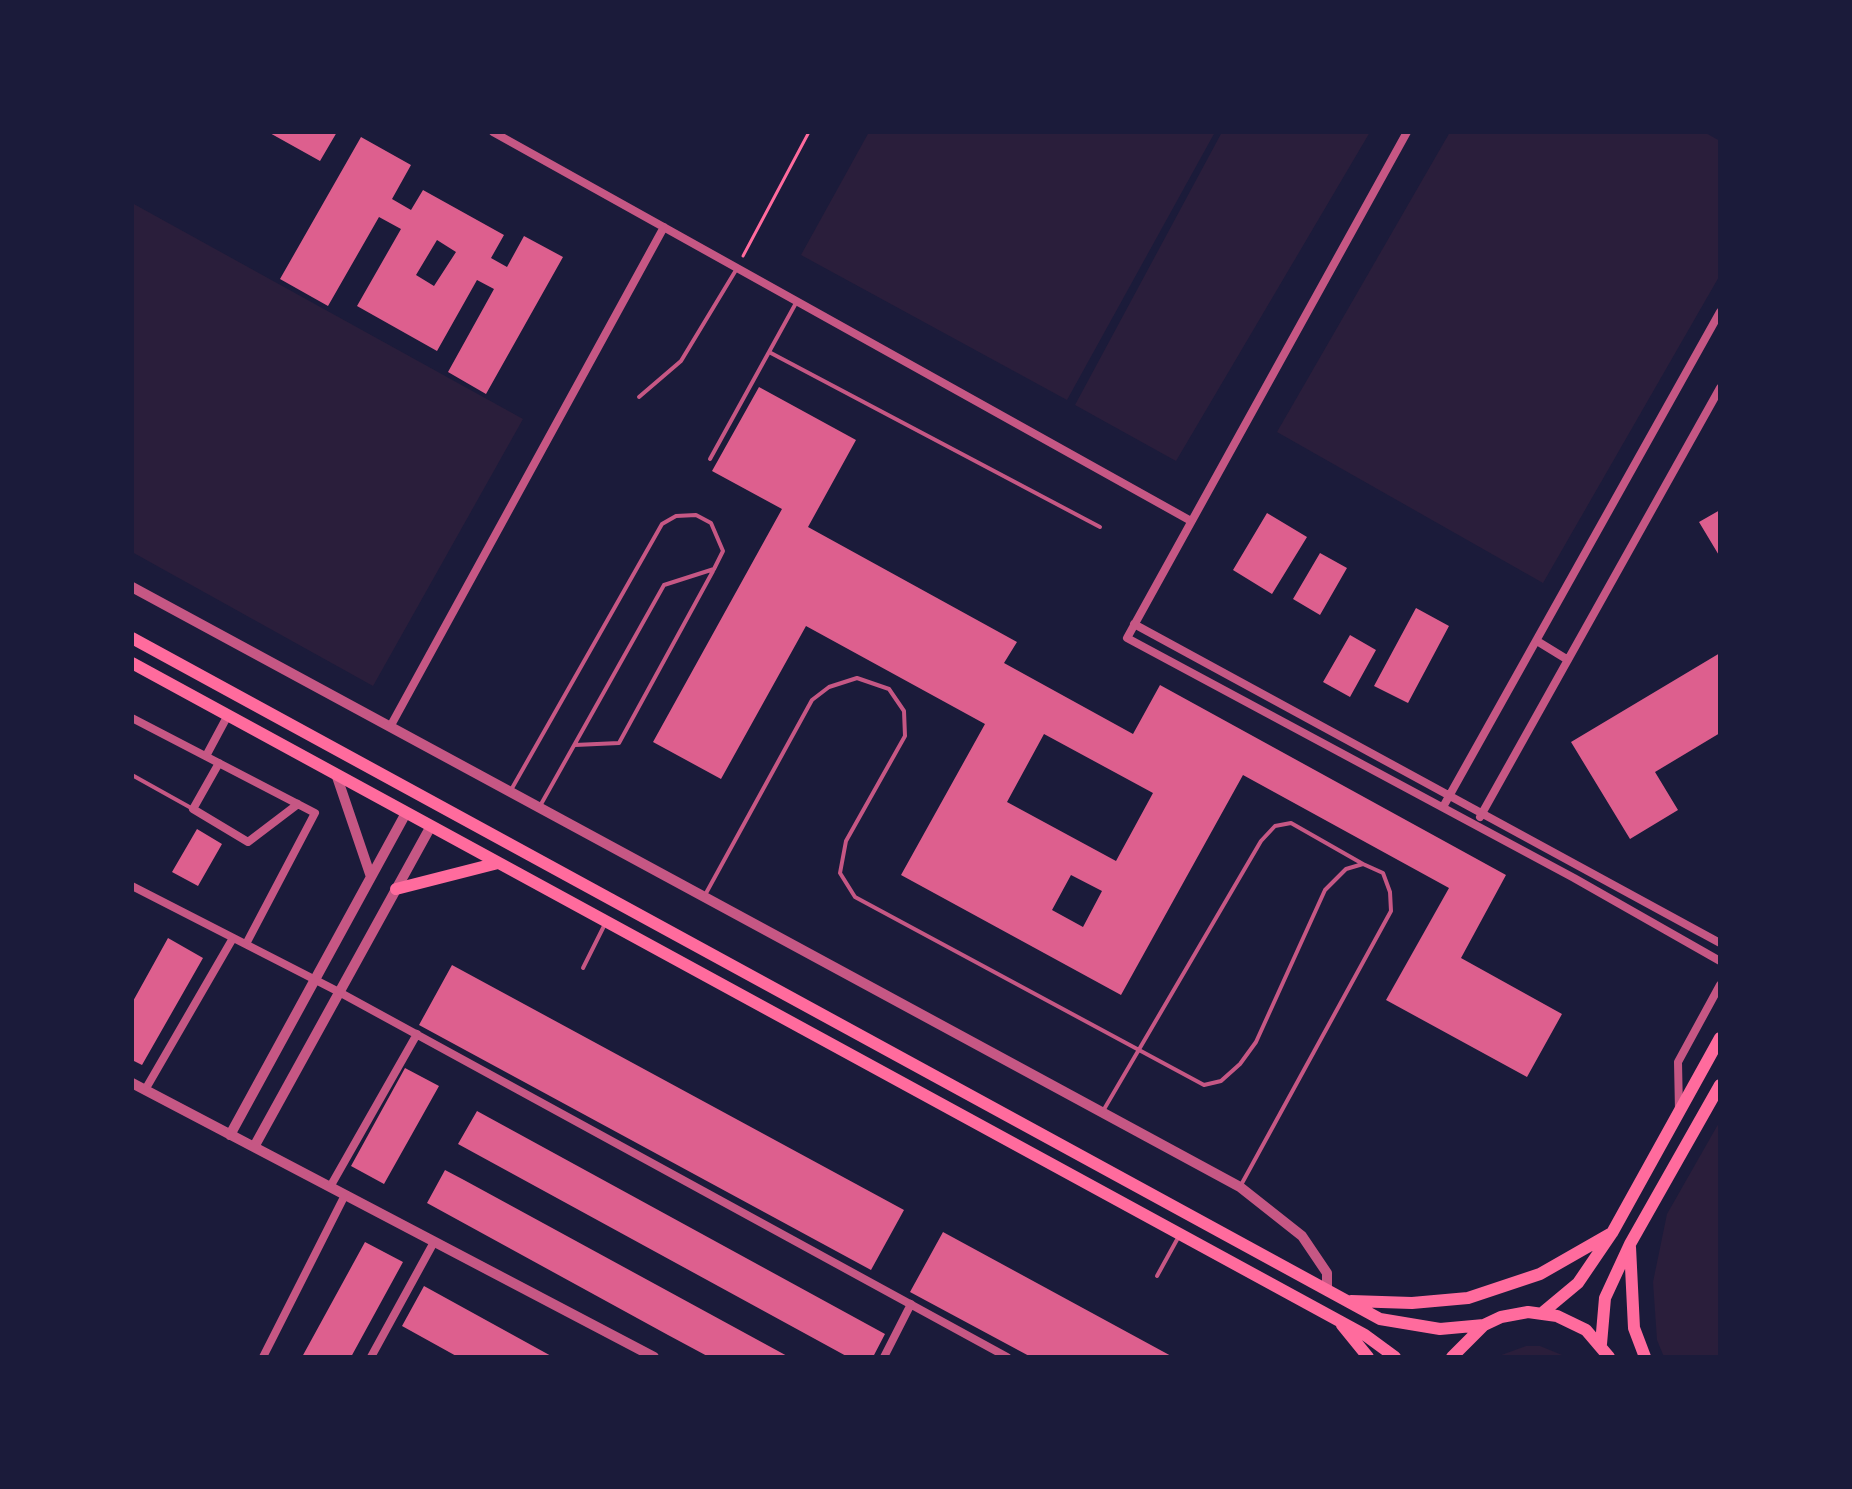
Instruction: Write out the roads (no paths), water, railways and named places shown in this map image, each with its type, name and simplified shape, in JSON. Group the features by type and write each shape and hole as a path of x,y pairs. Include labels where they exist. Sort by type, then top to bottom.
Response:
{"main road":[{"path":"132,638 1380,1319 1440,1329 1484,1325 1517,1313 1542,1313 1586,1330 1609,1357"},
{"path":"132,663 1336,1319 1395,1357"},
{"path":"396,889 498,863"},
{"path":"1542,1313 1578,1283 1612,1233 1720,1038"},
{"path":"1601,1344 1605,1298 1630,1244 1720,1085"},
{"path":"1348,1301 1412,1303 1468,1298 1540,1274 1612,1233"},
{"path":"1630,1244 1634,1328 1645,1357"},
{"path":"1336,1319 1368,1357"},
{"path":"1452,1357 1484,1325"}],"street":[{"path":"493,132 1191,521"},
{"path":"1407,132 1127,638 1443,807 1720,961"},
{"path":"390,727 664,227"},
{"path":"1443,807 1720,312"},
{"path":"1476,825 1720,388"},
{"path":"132,587 1240,1187 1302,1236 1327,1273 1327,1290"},
{"path":"1134,624 1720,943"},
{"path":"1537,641 1568,660"},
{"path":"206,756 228,715"},
{"path":"132,718 315,813 246,944"},
{"path":"219,763 193,809 248,842 298,804"},
{"path":"336,774 371,877"},
{"path":"230,1135 406,813"},
{"path":"254,1147 431,826"},
{"path":"132,886 315,979 1007,1357"},
{"path":"145,1090 233,938"},
{"path":"1679,1112 1678,1062 1720,985"},
{"path":"330,1187 417,1034"},
{"path":"132,1083 654,1357"},
{"path":"263,1357 345,1195"},
{"path":"371,1357 434,1242"},
{"path":"884,1357 911,1304"}],"lane":[{"path":"639,397 681,361 737,268"},
{"path":"710,459 797,301"},
{"path":"769,352 1100,527"},
{"path":"510,792 662,524 676,516 696,515 711,523 723,551 619,743 574,746"},
{"path":"539,808 664,585 714,569"},
{"path":"704,897 812,700 829,687 857,678 889,689 904,711 905,736 846,841 840,873 855,897 1204,1085 1221,1081 1240,1064 1256,1042 1325,890 1346,869 1363,864"},
{"path":"132,775 193,809"},
{"path":"1102,1112 1261,841 1275,826 1291,823 1383,873 1390,892 1391,911 1240,1187"},
{"path":"583,968 606,921"},
{"path":"1157,1276 1180,1234"}]}
